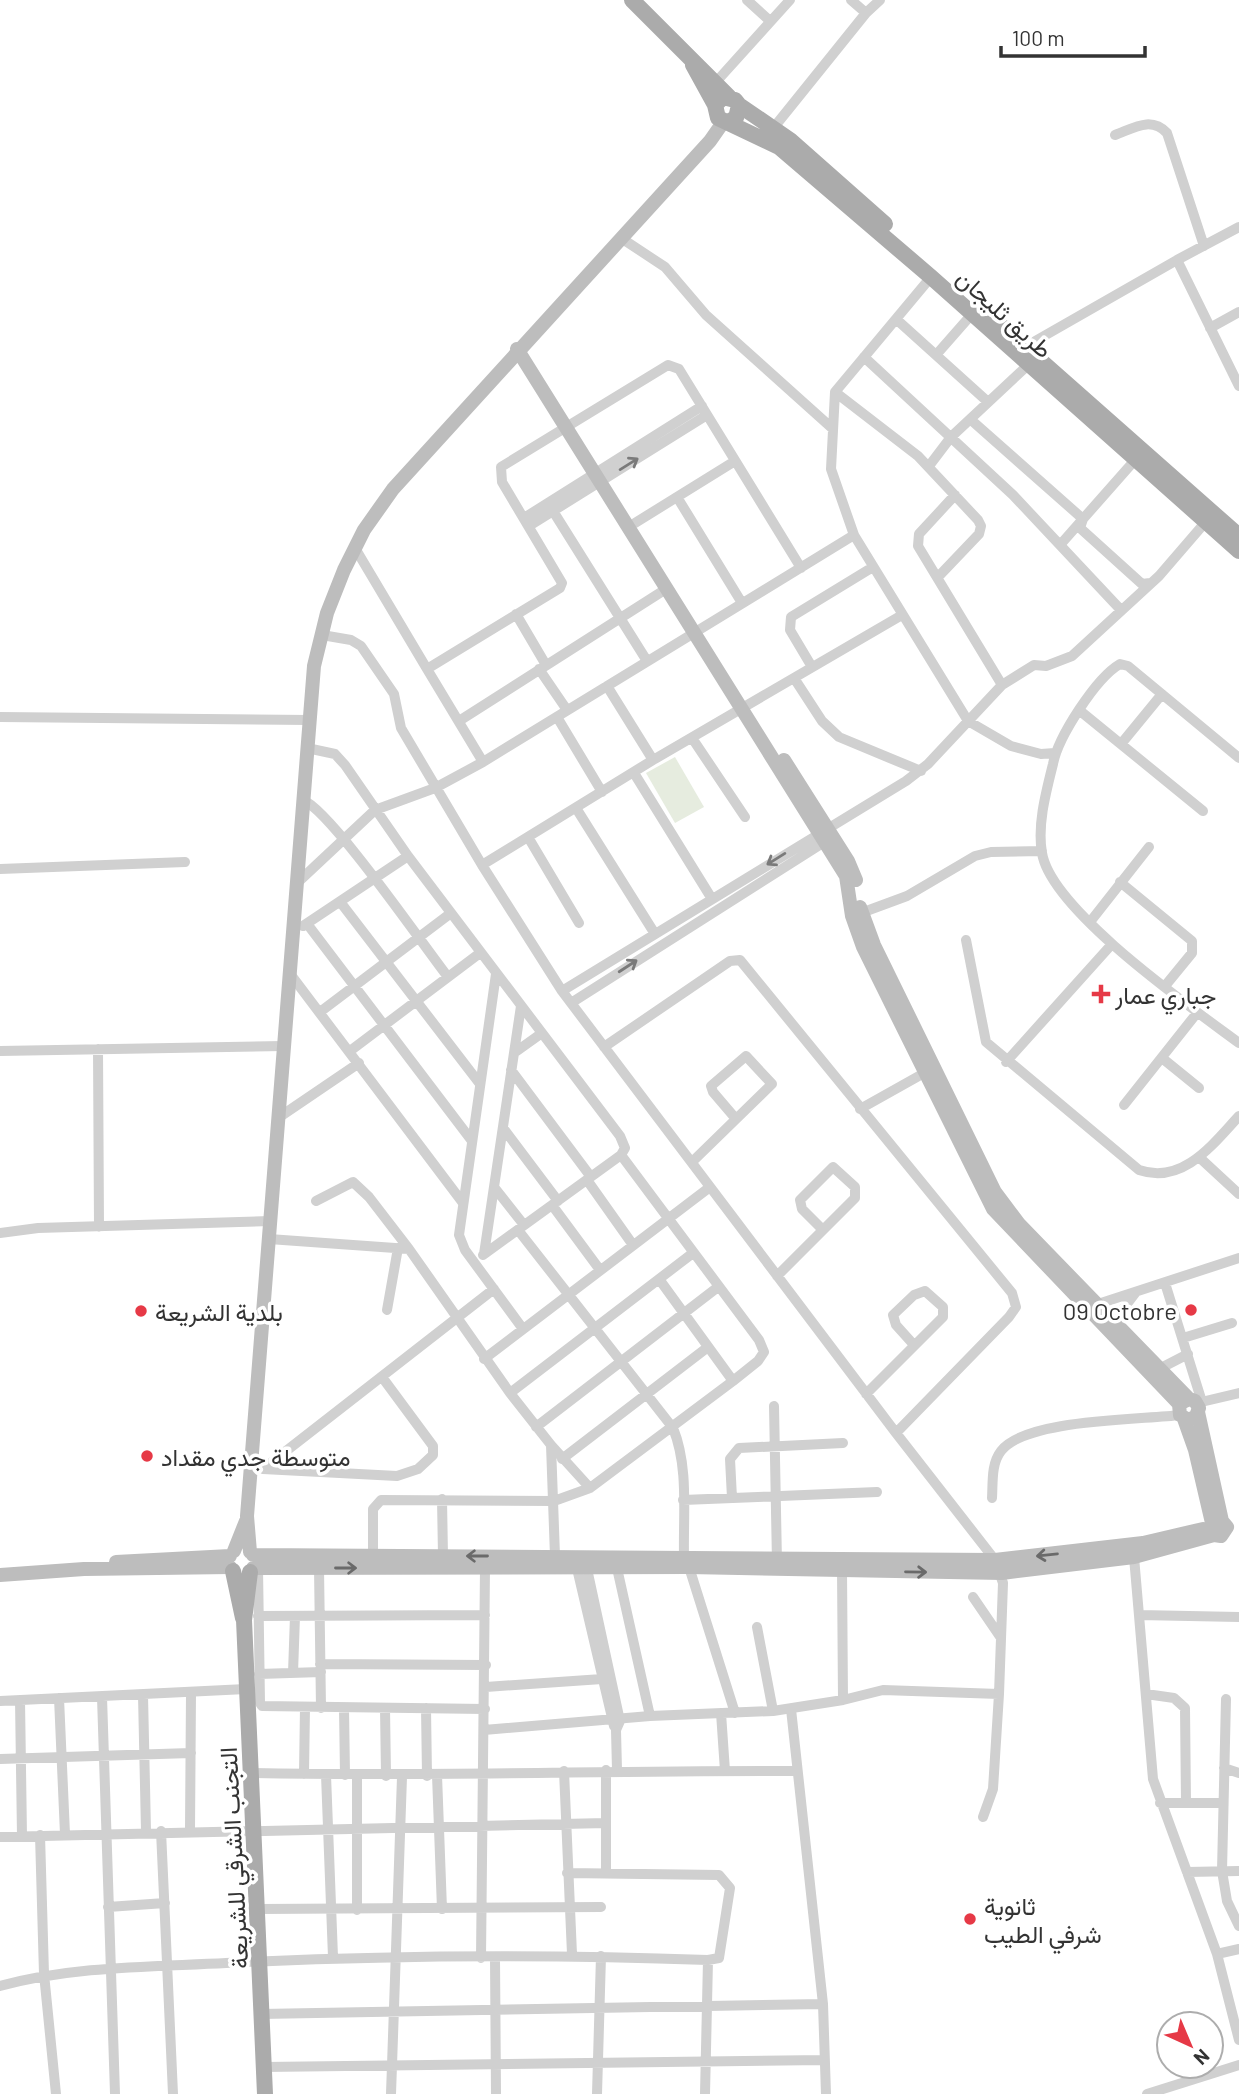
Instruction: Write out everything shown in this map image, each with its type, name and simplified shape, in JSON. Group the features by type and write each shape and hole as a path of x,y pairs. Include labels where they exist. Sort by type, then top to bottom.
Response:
{"main road":[{"name":"طريق ثليجان","path":"632,0 665,30 692,62 716,82 728,102"},
{"name":"طريق ثليجان","path":"692,62 697,77 769,134 972,314 1020,350 1028,365 1135,460 1209,518 1239,536"},
{"path":"232,1561 247,1516 258,1469 270,1221 288,971 314,666 327,613 355,548 393,489 727,121 736,118 728,102"},
{"name":"طريق ثليجان","path":"727,121 790,140 1209,518 1239,551"},
{"path":"520,346 601,476 666,589 697,630"},
{"path":"601,476 635,523 744,706 854,872 861,913 995,1192 1019,1224 1159,1369 1190,1408 1195,1450 1221,1526"},
{"path":"827,833 846,876 852,916 863,947 993,1209 1190,1408"},
{"path":"247,1516 253,1563"},
{"path":"777,1563 842,1570 999,1567 1134,1557 1221,1526"},
{"path":"253,1563 319,1568 485,1569 581,1562 999,1567 1143,1543 1221,1526"},
{"path":"0,1575 84,1570 112,1562 232,1561 243,1549 253,1563"},
{"path":"232,1561 242,1575 253,1563 373,1556 555,1556 617,1568 686,1562"},
{"name":"التجنب الشرقي للشريعة","path":"232,1561 251,1618"},
{"name":"التجنب الشرقي للشريعة","path":"253,1563 246,1689 256,1831 265,2094"}],"street":[{"path":"747,0 770,21"},
{"path":"716,82 790,0"},
{"path":"851,0 866,13"},
{"path":"769,134 866,13 880,0"},
{"path":"1115,135 1147,123 1160,126 1167,133 1204,246"},
{"path":"1020,350 1239,227"},
{"path":"621,238 665,267 706,315 833,429"},
{"path":"1177,260 1239,386"},
{"path":"931,277 835,392 832,476 854,536 968,721 1011,746 1041,754 1055,753"},
{"path":"1210,328 1239,312"},
{"path":"936,355 972,314"},
{"path":"896,319 988,402"},
{"path":"864,357 1013,495 1120,609"},
{"path":"427,669 560,588 562,583 499,476 501,467 667,365 679,369 801,568"},
{"path":"929,466 951,437 1028,365"},
{"path":"835,392 929,466 978,520 981,530 938,578"},
{"path":"527,522 705,411"},
{"path":"970,419 1083,519"},
{"path":"1060,545 1135,460"},
{"path":"635,523 735,461"},
{"path":"527,522 553,512 601,476"},
{"path":"955,495 917,540 918,546 1002,685"},
{"path":"677,498 742,603"},
{"path":"553,512 647,661"},
{"path":"571,1003 921,771 1002,685 1034,665 1046,666 1072,656 1150,583 1209,518"},
{"path":"1083,519 1080,528 1142,584 1150,583"},
{"path":"296,884 342,838 375,810 435,788 483,762 854,536"},
{"path":"355,548 483,762"},
{"path":"813,667 790,630 791,617 873,567"},
{"path":"459,721 666,589"},
{"path":"516,614 567,710"},
{"path":"482,865 653,760 902,615"},
{"path":"322,635 351,640 361,646 394,694 401,728 435,788 562,991 999,1567 1001,1638 993,1789 983,1817"},
{"path":"1239,758 1128,666 1120,664 1067,726 1055,753 1042,820 1042,851 1052,876 1090,922 1112,944 1197,1013 1239,1043"},
{"path":"794,678 822,721 839,737 921,771"},
{"path":"607,686 653,760"},
{"path":"1121,744 1162,694"},
{"path":"1079,710 1203,811"},
{"path":"0,717 310,720"},
{"path":"557,717 603,792"},
{"path":"692,738 745,817"},
{"path":"307,748 340,758 408,856 620,1136 625,1148 621,1155 474,1262"},
{"path":"634,773 712,899"},
{"path":"303,800 317,808 342,838 448,977"},
{"path":"576,808 655,934"},
{"path":"562,991 712,899 827,833"},
{"path":"528,837 579,923"},
{"path":"1090,922 1149,847"},
{"path":"861,913 906,896 975,856 999,851 1042,851"},
{"path":"292,927 308,926 408,856"},
{"path":"0,869 185,862"},
{"path":"1120,882 1192,941 1192,953 1165,986"},
{"path":"341,903 480,1084"},
{"path":"320,1012 451,913"},
{"path":"308,926 472,1141"},
{"path":"966,940 986,1042 1006,1062 1139,1170 1169,1171 1200,1158 1239,1116"},
{"path":"1006,1062 1112,944"},
{"path":"350,1051 480,953"},
{"path":"604,1047 730,961 740,960 1015,1300 1016,1307 1009,1318 895,1433"},
{"path":"288,971 463,1203"},
{"path":"496,974 458,1235 474,1262 523,1329"},
{"path":"484,1254 521,1006"},
{"path":"1124,1105 1197,1013"},
{"path":"514,1053 542,1033"},
{"path":"0,1051 283,1046"},
{"path":"98,1049 99,1227"},
{"path":"692,1162 736,1119 772,1082 746,1056 711,1086 736,1119"},
{"path":"1162,1058 1199,1088"},
{"path":"278,1118 359,1063"},
{"path":"511,1070 633,1245"},
{"path":"860,1108 926,1072"},
{"path":"503,1128 600,1270"},
{"path":"373,1556 375,1504 381,1500 554,1502 590,1488 673,1428 758,1361 764,1352 759,1340 621,1155"},
{"path":"1200,1158 1239,1194"},
{"path":"778,1276 823,1230 856,1194 855,1187 833,1167 800,1200 802,1209 823,1230"},
{"path":"316,1201 353,1182 369,1197 459,1316 484,1359 562,1459 590,1488"},
{"path":"494,1187 645,1394 673,1428 680,1444 686,1562 734,1713"},
{"path":"484,1359 710,1187"},
{"path":"0,1233 38,1228 270,1221"},
{"path":"269,1239 409,1249"},
{"path":"387,1310 398,1248"},
{"path":"510,1393 693,1253"},
{"path":"1098,1304 1239,1258"},
{"path":"659,1279 733,1381"},
{"path":"1165,1283 1188,1354 1190,1408"},
{"path":"536,1427 718,1287"},
{"path":"258,1469 494,1289"},
{"path":"866,1394 943,1317 944,1311 925,1291 914,1294 894,1315 896,1325 914,1345"},
{"path":"1114,1321 1136,1292"},
{"path":"1183,1338 1232,1324"},
{"path":"562,1459 708,1347"},
{"path":"1159,1369 1188,1354"},
{"path":"258,1469 397,1476 418,1469 433,1455 433,1446 382,1377"},
{"path":"992,1498 997,1457 1012,1440 1024,1434 1052,1427 1190,1408 1239,1393"},
{"path":"774,1406 777,1563"},
{"path":"733,1498 730,1459 734,1450 843,1443"},
{"path":"551,1445 555,1556"},
{"path":"683,1500 877,1492"},
{"path":"442,1499 443,1556"},
{"path":"1134,1557 1153,1779 1217,1954 1239,2040"},
{"path":"581,1562 602,1679 616,1724"},
{"path":"581,1562 616,1724 617,1770"},
{"path":"319,1568 321,1707"},
{"path":"617,1568 650,1716"},
{"path":"481,1958 480,1826 486,1687 485,1569"},
{"path":"842,1570 844,1700"},
{"path":"973,1597 1001,1638"},
{"path":"293,1673 295,1615"},
{"path":"485,1615 295,1615 251,1618 262,1706 485,1709"},
{"path":"1139,1615 1239,1617"},
{"path":"757,1627 773,1712"},
{"path":"259,1674 293,1673 320,1668 486,1665"},
{"path":"486,1687 602,1679"},
{"path":"0,1701 246,1689"},
{"path":"484,1730 616,1724 650,1716 773,1712 844,1700 883,1690 999,1694"},
{"path":"190,1830 191,1693"},
{"path":"1146,1694 1174,1698 1185,1708 1186,1803"},
{"path":"143,1695 146,1831"},
{"path":"102,1697 115,2094"},
{"path":"59,1698 65,1834"},
{"path":"1226,1699 1222,1871 1227,1901 1239,1926"},
{"path":"20,1700 22,1836"},
{"path":"304,1774 305,1707"},
{"path":"344,1708 345,1775"},
{"path":"386,1708 386,1776"},
{"path":"426,1708 440,1827 442,1909"},
{"path":"790,1709 823,2004 826,2094"},
{"path":"721,1713 725,1770"},
{"path":"0,1759 191,1753"},
{"path":"1224,1769 1239,1773"},
{"path":"252,1773 402,1777 606,1770 797,1771"},
{"path":"606,1770 606,1873"},
{"path":"564,1771 572,1954"},
{"path":"326,1775 329,1909 333,1957"},
{"path":"357,1776 357,1910"},
{"path":"391,2094 402,1777"},
{"path":"1160,1803 1223,1803"},
{"path":"0,1837 146,1831 606,1823"},
{"path":"161,1831 173,2094"},
{"path":"40,1835 44,1974 56,2094"},
{"path":"1187,1872 1239,1871"},
{"path":"0,1986 44,1974 333,1957 396,1955 495,1958 572,1954 709,1960 720,1957 730,1888 724,1879 713,1874 567,1872"},
{"path":"108,1907 164,1903"},
{"path":"259,1909 601,1907"},
{"path":"1217,1954 1239,1949"},
{"path":"597,2094 600,1956"},
{"path":"495,1958 498,2064 496,2094"},
{"path":"705,2094 705,2007 709,1960"},
{"path":"261,2014 823,2004"},
{"path":"264,2067 824,2060"},
{"path":"1147,2094 1239,2065"}],"shaded area":[{"path":"675,757 704,807 675,823 646,773"}],"place":[{"name":"جباري عمار","path":"1101,994"},
{"name":"09 Octobre","path":"1191,1310"},
{"name":"بلدية الشريعة","path":"141,1311"},
{"name":"متوسطة جدي مقداد","path":"147,1456"},
{"name":"ثانوية شرفي الطيب","path":"970,1919"}]}
